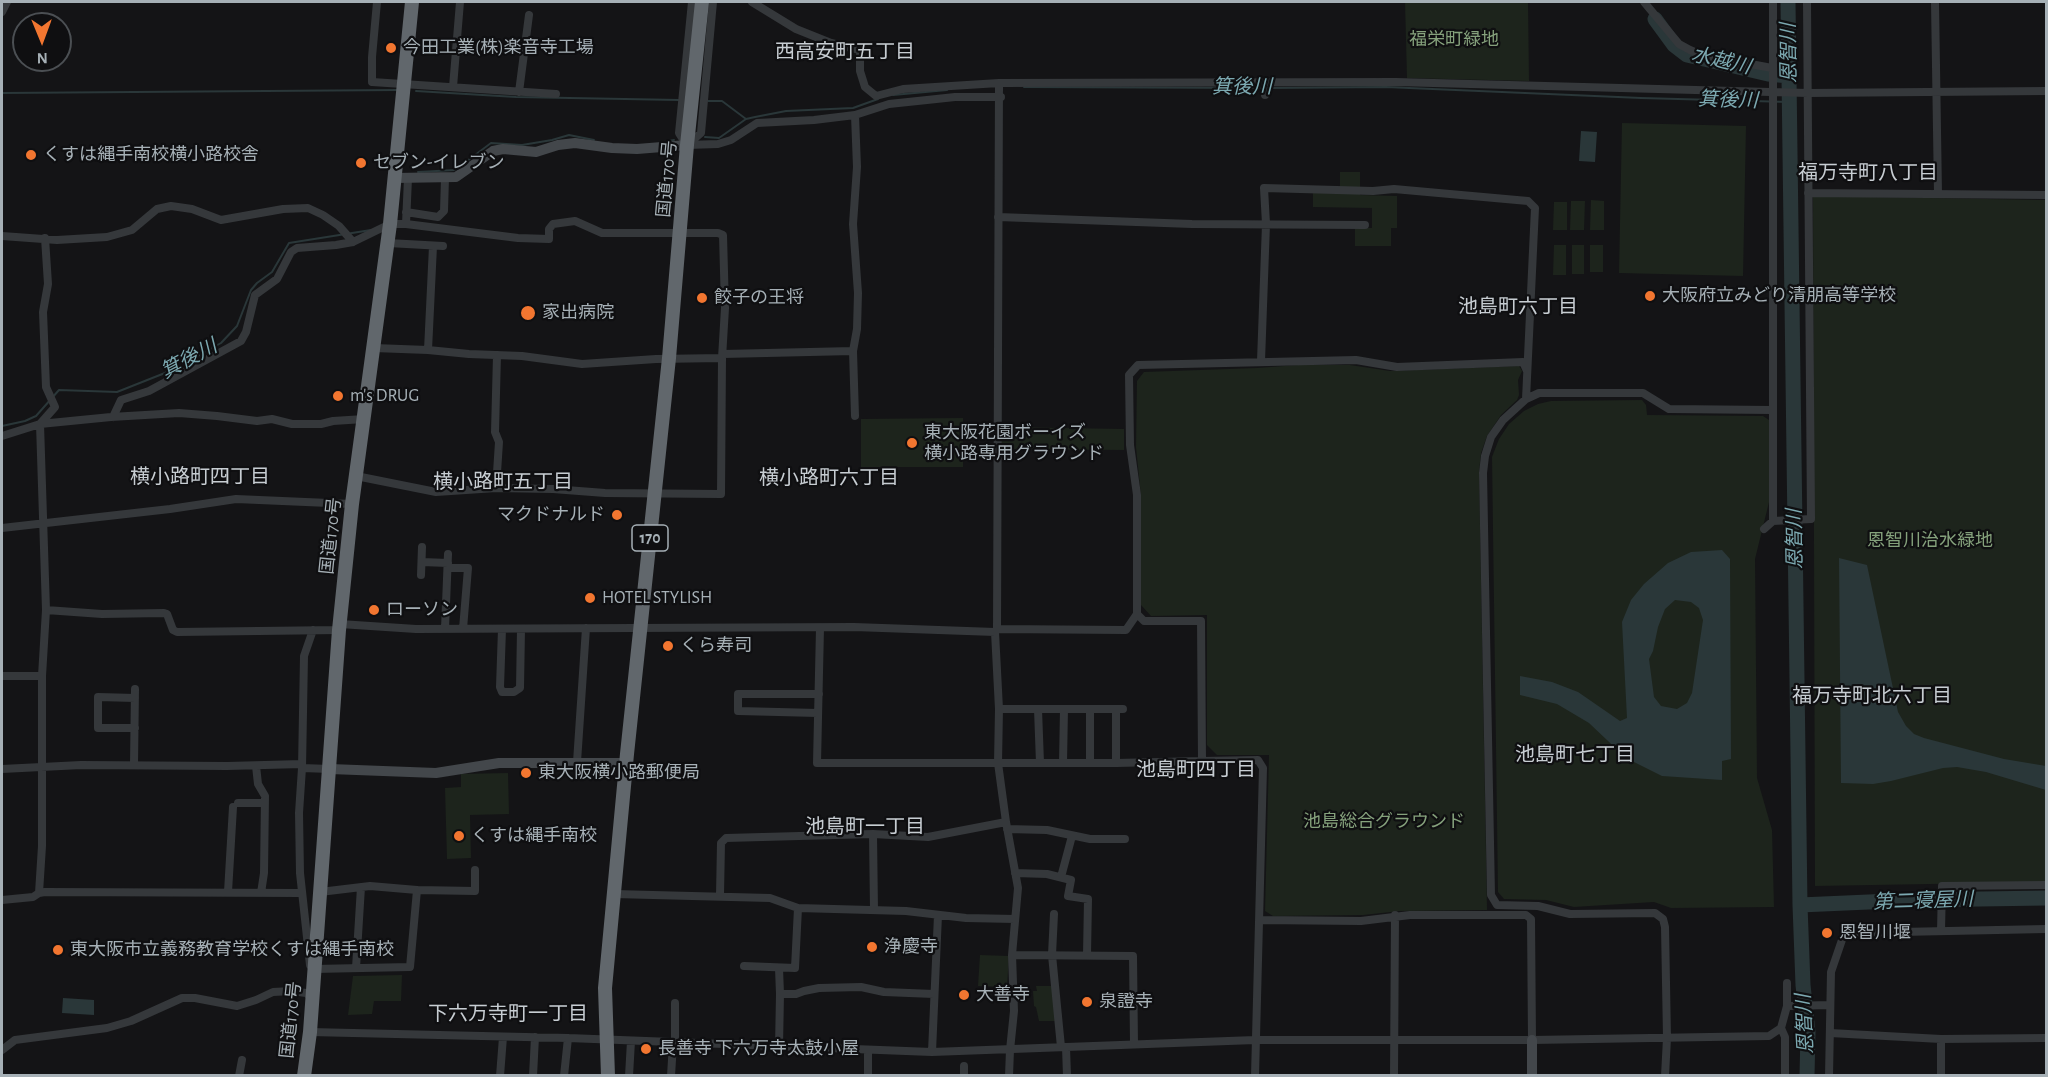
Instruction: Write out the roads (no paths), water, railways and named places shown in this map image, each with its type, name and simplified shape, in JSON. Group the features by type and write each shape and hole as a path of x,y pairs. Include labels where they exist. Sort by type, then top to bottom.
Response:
{"highway":[{"name":"国道170号","path":"304,1076 310,1032 340,627 352,504 390,224 402,178 404,83 412,2"},
{"name":"国道170号","path":"608,1076 605,988 626,763 669,358 702,2"}],"street":[{"path":"2,12 7,2"},
{"path":"377,2 372,82 556,94"},
{"path":"453,87 460,2"},
{"path":"687,145 679,133 692,2"},
{"path":"687,145 701,133 713,2"},
{"path":"752,2 796,29 831,43 860,50 860,71 866,87 876,96 903,89 999,83 1396,82 1775,93 2046,91"},
{"path":"1644,2 1679,44 1690,50 1702,55 1772,69"},
{"path":"1773,2 1772,79 1775,93 1772,114 1773,521"},
{"path":"1764,529 1773,521 1811,519 1807,2"},
{"path":"1935,2 1938,194"},
{"path":"519,92 529,15"},
{"path":"999,83 1001,97 998,217 996,630 999,709 998,762 1006,826 1018,888 1012,955 1014,1011 1009,1076"},
{"path":"1265,83 1265,95"},
{"path":"405,224 402,178 456,177 493,151 503,149 536,152 575,142 612,148 637,149 718,144 731,140 757,123 855,115 889,104 955,97 1001,97"},
{"path":"855,115 857,167 853,224 858,292 857,329 853,351 855,416"},
{"path":"406,212 438,216 444,212 445,178"},
{"path":"1261,361 1266,224 1264,188 1373,191 1394,189 1528,201 1535,208 1526,399"},
{"path":"1808,193 2046,195"},
{"path":"2,236 57,240 107,237 132,230 157,209 171,206 192,209 221,220 283,209 308,208 339,226 353,242"},
{"path":"998,217 1192,224 1365,225"},
{"path":"113,417 121,400 149,391 241,341 246,332 255,295 277,279 291,252 297,248 353,242 390,224 549,239 549,230 553,224 575,221 602,233 718,233 723,235 725,308 722,356 721,494 605,493 496,488 436,492 356,476"},
{"path":"39,893 42,676 46,610 40,424 56,407 46,387 44,312 48,284 45,238"},
{"path":"388,243 443,246"},
{"path":"428,350 433,246"},
{"path":"374,348 522,356 582,364 669,358 853,351"},
{"path":"496,488 499,442 495,432 497,355"},
{"path":"46,610 102,614 164,613 167,614 173,630 177,632 312,630 340,627 521,629 854,627 1126,630 1137,614 1137,495 1130,445 1129,375 1138,365 1356,360 1397,367 1522,362 1527,371"},
{"path":"1497,905 1491,895 1483,473 1491,437 1503,420 1526,399 1539,393 1643,393 1669,409 1772,410"},
{"path":"2,436 40,424 179,413 257,421 272,418 292,423 313,424 364,419"},
{"path":"2,528 170,509 236,499 352,504"},
{"path":"421,575 422,547"},
{"path":"445,629 448,554"},
{"path":"422,562 468,568 464,629"},
{"path":"1137,614 1144,621 1201,621 1202,761"},
{"path":"820,627 817,762 1116,763 1258,760 1263,768 1255,1076"},
{"path":"502,628 500,687 502,692 514,692 520,688 521,629"},
{"path":"577,762 586,628"},
{"path":"312,630 304,656 299,813 301,893 308,953 314,975 356,968 410,967 417,890"},
{"path":"2,676 42,676"},
{"path":"134,764 135,728 135,694 98,697 98,728 135,728"},
{"path":"818,713 738,711 738,694 819,694"},
{"path":"999,709 1120,709 1116,763"},
{"path":"1038,709 1040,763"},
{"path":"1063,763 1064,709"},
{"path":"1090,710 1090,763"},
{"path":"2,768 134,764 302,766 436,773 499,763 626,763"},
{"path":"256,766 258,784 264,796 264,873 261,892"},
{"path":"228,892 236,805 264,803"},
{"path":"720,895 721,843 726,838 873,834 928,837 1006,826 1042,829 1090,839 1125,839"},
{"path":"873,834 873,910"},
{"path":"1061,878 1072,836"},
{"path":"320,892 370,886 475,891 475,870"},
{"path":"1015,873 1036,873 1071,880 1068,896 1088,899 1087,955"},
{"path":"1941,931 1942,886 2046,885"},
{"path":"356,968 361,887"},
{"path":"2,900 33,897 39,893 301,893"},
{"path":"614,894 770,898 798,908 906,911 966,918 1015,919"},
{"path":"1489,916 1497,905"},
{"path":"1497,905 1538,906 1570,914 1655,913 1663,919 1667,1038 1665,1076"},
{"path":"744,966 795,968 798,908"},
{"path":"1054,914 1052,955 1067,1076"},
{"path":"932,1052 938,915"},
{"path":"1259,920 1362,921 1395,915 1526,915 1531,918 1532,1076"},
{"path":"1394,1076 1395,915"},
{"path":"1829,1076 1831,972 1843,937 1851,933 2046,929"},
{"path":"1012,955 1133,956 1134,1044"},
{"path":"778,1047 779,968"},
{"path":"1785,1076 1785,1037 1781,1028 1787,1006 1787,983"},
{"path":"780,994 796,994 819,988 861,987 884,992 934,994"},
{"path":"2,1050 15,1040 107,1028 131,1021 182,998 195,998 237,1006 273,992 306,993 312,998"},
{"path":"671,1076 675,1003"},
{"path":"1787,1006 1830,1005"},
{"path":"310,1032 568,1038 932,1052 1255,1040 1532,1040 1769,1036 1781,1028"},
{"path":"1830,1034 1941,1038 2046,1038"},
{"path":"500,1076 503,1037"},
{"path":"533,1076 535,1037"},
{"path":"564,1076 568,1038"},
{"path":"1941,1038 1941,1076"},
{"path":"629,1076 631,1041"},
{"path":"868,1050 868,1076"},
{"path":"239,1076 242,1060"},
{"path":"964,1066 964,1076"}],"waterway":[{"name":"恩智川","path":"1788,2 1800,905 1803,985 1808,1032 1807,1076"},
{"name":"水越川","path":"1655,19 1674,45 1687,55 1768,74 1789,76"},
{"name":"箕後川","path":"1024,87 1262,88"},
{"name":"箕後川","path":"1267,88 1386,87 1789,102"},
{"path":"2,93 398,90"},
{"name":"箕後川","path":"893,95 947,90"},
{"path":"416,91 516,97 679,100"},
{"name":"箕後川","path":"705,137 719,138 746,119 755,117 786,111 853,108 878,99"},
{"path":"708,101 722,101 746,119"},
{"name":"箕後川","path":"418,172 455,170 491,143 522,145 569,135 594,140"},
{"name":"箕後川","path":"668,141 674,140"},
{"name":"箕後川","path":"2,426 36,416 59,390 117,392 175,369 221,343 237,326 251,290 272,272 289,243 371,230"},
{"name":"第二寝屋川","path":"1800,905 2046,898"}],"place":[{"name":"今田工業(株)楽音寺工場","path":"391,48"},
{"name":"くすは縄手南校横小路校舎","path":"31,155"},
{"name":"セブン-イレブン","path":"361,163"},
{"name":"大阪府立みどり清朋高等学校","path":"1650,296"},
{"name":"餃子の王将","path":"702,298"},
{"name":"家出病院","path":"528,313"},
{"name":"m's DRUG","path":"338,396"},
{"name":"東大阪花園ボーイズ 横小路専用グラウンド","path":"912,443"},
{"name":"マクドナルド","path":"617,515"},
{"name":"HOTEL STYLISH","path":"590,598"},
{"name":"ローソン","path":"374,610"},
{"name":"くら寿司","path":"668,646"},
{"name":"東大阪横小路郵便局","path":"526,773"},
{"name":"くすは縄手南校","path":"459,836"},
{"name":"恩智川堰","path":"1827,933"},
{"name":"浄慶寺","path":"872,947"},
{"name":"東大阪市立義務教育学校くすは縄手南校","path":"58,950"},
{"name":"大善寺","path":"964,995"},
{"name":"泉證寺","path":"1087,1002"},
{"name":"長善寺 下六万寺太鼓小屋","path":"646,1049"}],"district":[{"name":"西高安町五丁目","path":"845,52"},
{"name":"福万寺町八丁目","path":"1868,173"},
{"name":"池島町六丁目","path":"1518,307"},
{"name":"横小路町四丁目","path":"200,477"},
{"name":"横小路町六丁目","path":"829,478"},
{"name":"横小路町五丁目","path":"503,482"},
{"name":"福万寺町北六丁目","path":"1872,696"},
{"name":"池島町七丁目","path":"1575,755"},
{"name":"池島町四丁目","path":"1196,770"},
{"name":"池島町一丁目","path":"865,827"},
{"name":"下六万寺町一丁目","path":"508,1014"}],"park label":[{"name":"福栄町緑地","path":"1454,40"},
{"name":"恩智川治水緑地","path":"1930,541"},
{"name":"池島総合グラウンド","path":"1384,822"}]}
